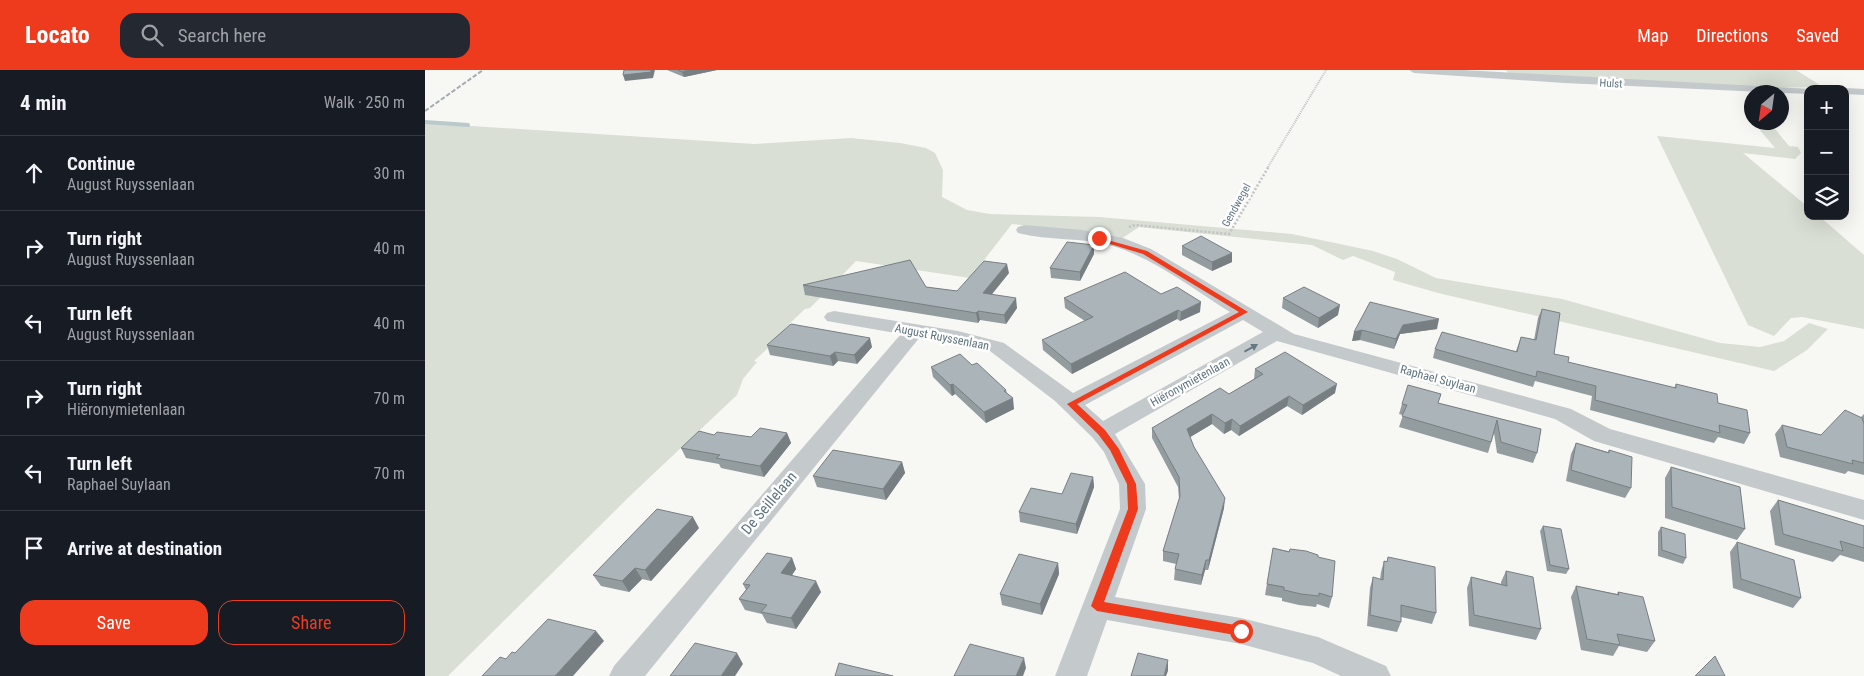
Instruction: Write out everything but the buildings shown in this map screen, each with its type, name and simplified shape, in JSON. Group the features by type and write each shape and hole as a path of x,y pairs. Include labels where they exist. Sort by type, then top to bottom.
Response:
{"street":[{"name":"Hulst","path":"1414,70 1564,80 1804,91"},
{"path":"1849,91 1864,92"},
{"name":"Raphael Suylaan","path":"1024,230 1082,234 1145,253 1287,338 1563,414 1602,435 1864,510"},
{"path":"1071,404 1244,312"},
{"name":"August Ruyssenlaan","path":"834,317 958,337 997,347 1071,404 1101,432 1114,449 1132,484 1133,509 1071,676"},
{"name":"De Seillelaan","path":"625,676 914,331"},
{"name":"Hiëronymietenlaan","path":"1101,432 1278,332"},
{"path":"1097,606 1258,635 1318,651 1375,676"}],"path":[{"name":"Gendwegel","path":"1099,238 1135,225 1229,234 1325,70"}],"shaded area":[{"path":"1506,70 1796,70 1820,85 1804,85 1804,87 1789,88 1789,85 1744,85 1744,87 1510,75"},
{"path":"425,123 754,144 851,138 900,143 926,148 935,153 943,170 942,197 967,210 990,214 1099,217 1292,234 1373,251 1397,259 1436,278 1562,299 1720,343 1760,347 1784,341 1809,323 1828,329 1807,350 1774,371 1438,293 1393,280 1395,272 1353,256 1343,260 1312,245 1139,227 1121,239 1100,233 1012,224 970,278 856,261 810,308 805,309 789,324 793,325 754,361 757,362 743,379 737,395 632,494 448,676 425,676"},
{"path":"1760,130 1776,130 1789,146 1798,147 1801,153 1795,159 1743,153 1804,204 1804,220 1824,220 1864,255 1864,329 1802,317 1791,318 1774,336 1748,325 1657,136 1775,148"}],"waterway":[{"path":"425,122 468,125"}],"railway":[{"path":"425,111 483,70"}],"route":[{"path":"1099,238 1117,242 1145,253 1244,312 1071,404 1101,432 1114,449 1132,484 1133,509 1097,606 1241,631"}]}
